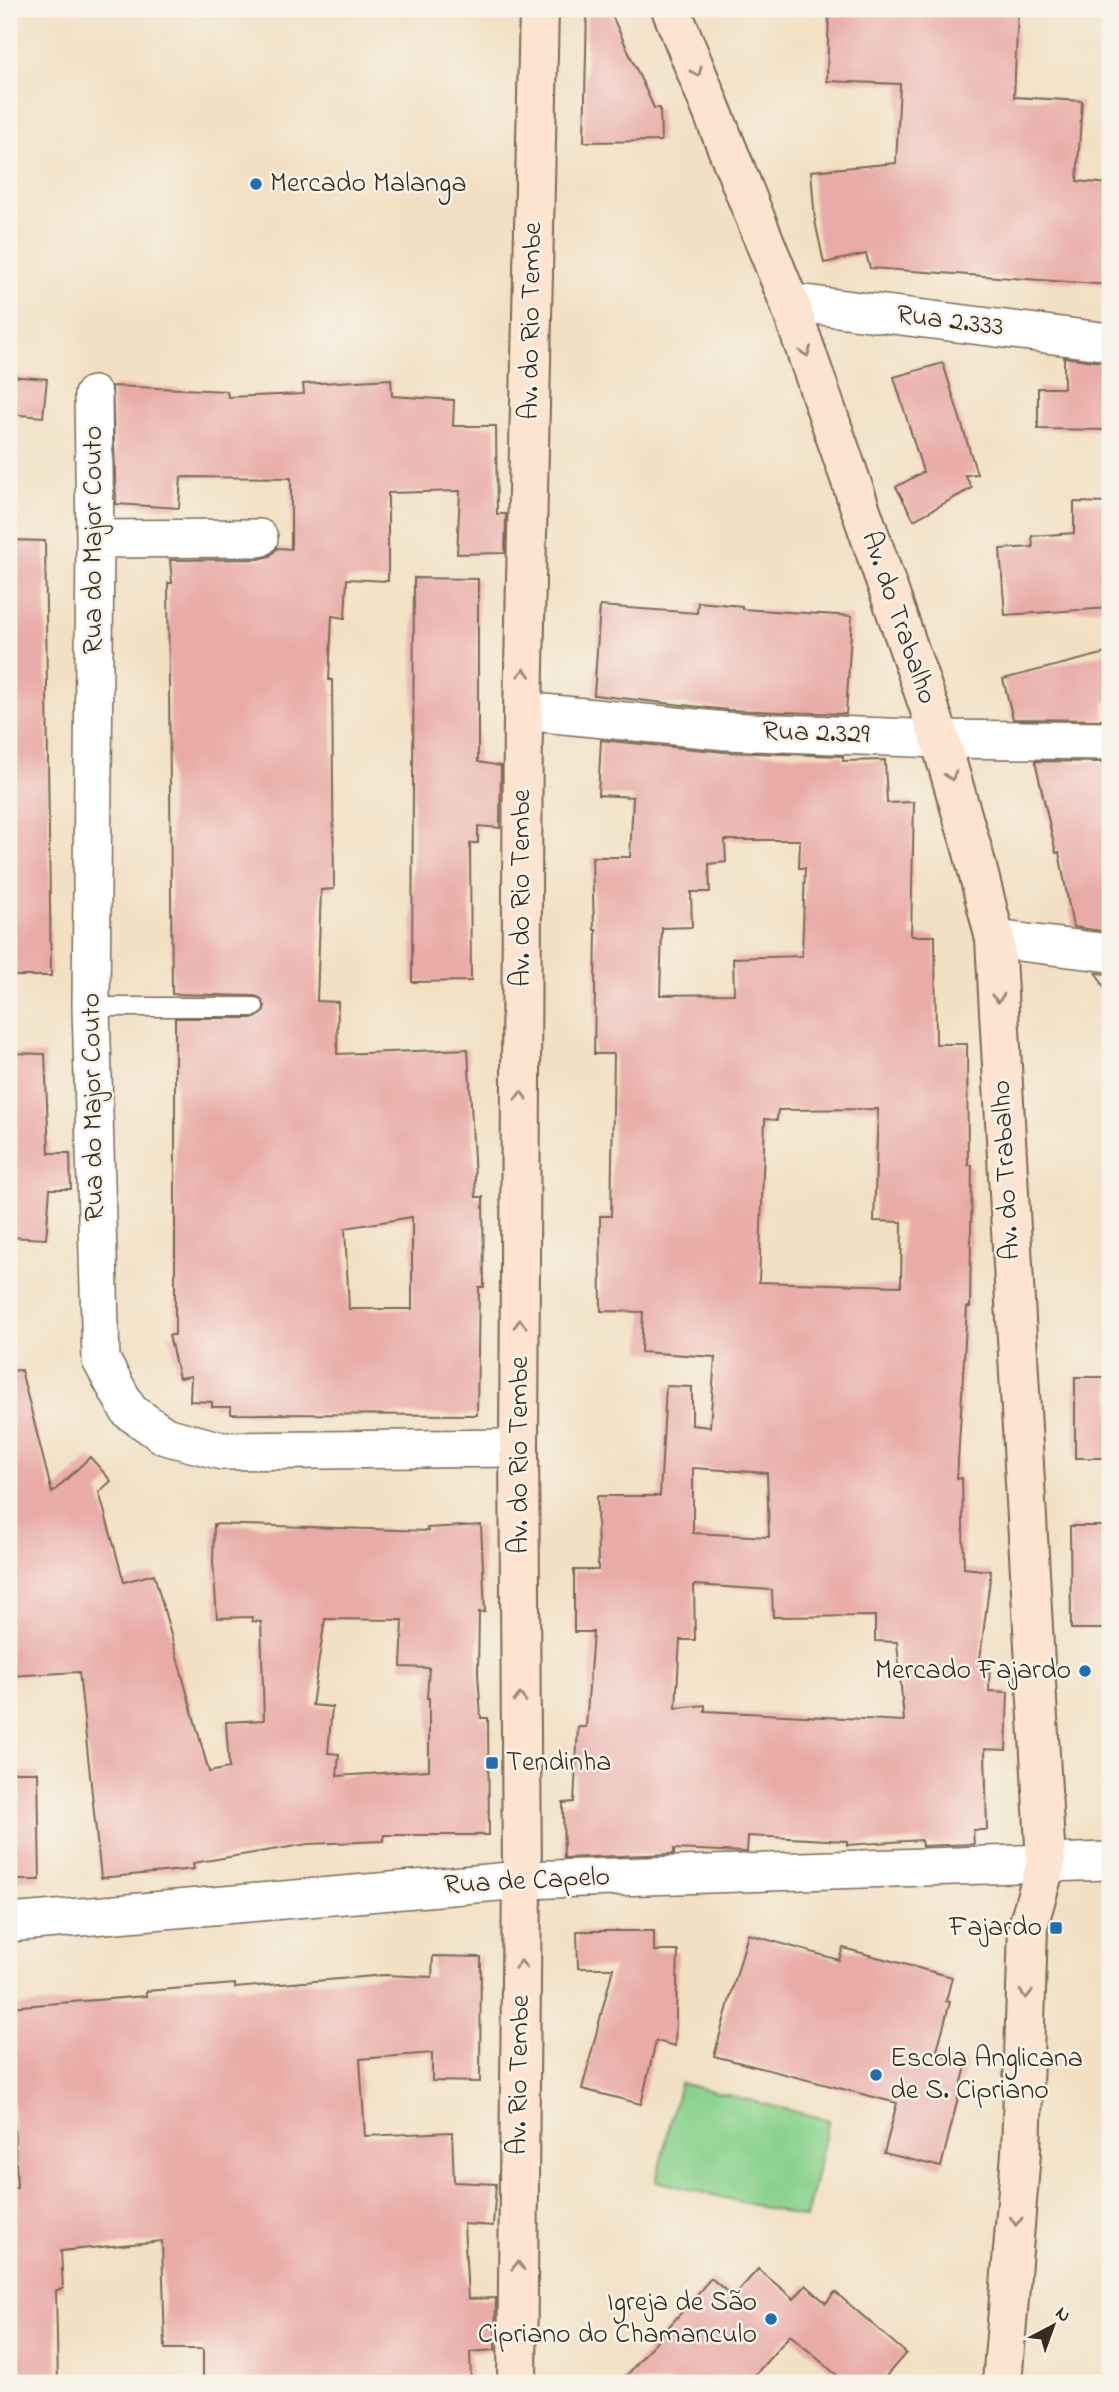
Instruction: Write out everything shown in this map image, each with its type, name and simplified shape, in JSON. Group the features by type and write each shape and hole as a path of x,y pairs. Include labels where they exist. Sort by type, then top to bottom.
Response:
{"main road":[{"name":"Av. do Rio Tembe","path":"520,1767 523,711 539,9"},
{"name":"Av. do Trabalho","path":"671,9 789,302 940,739 995,939 1046,1863 1028,1926 1021,2153 1002,2383"},
{"name":"Av. Rio Tembe","path":"517,2383 522,1880 520,1767"}],"street":[{"name":"Rua 2.333","path":"789,302 1110,342"},
{"name":"Rua do Major Couto","path":"93,395 95,538 90,1007 101,1360 129,1411 165,1436 222,1451 519,1448"},
{"path":"95,538 259,538"},
{"name":"Rua 2.329","path":"523,711 726,731 940,739 1110,741"},
{"path":"995,939 1110,953"},
{"name":"Rua de Capelo","path":"9,1923 522,1880 1110,1861"}],"lane":[{"path":"90,1007 254,1007"}],"green space":[{"path":"680,2083 829,2120 806,2218 656,2181"}],"building":[{"path":"587,9 609,9 654,108 660,108 661,141 584,142"},
{"path":"829,9 1018,9 1014,97 1082,101 1077,181 1110,184 1110,285 870,268 866,254 824,263 815,221 811,171 896,163 900,84 827,81"},
{"path":"1064,357 1110,363 1110,430 1038,429 1038,388 1064,388"},
{"path":"943,363 977,474 965,475 972,488 914,520 896,487 923,472 894,377"},
{"path":"9,376 47,379 43,417 9,414"},
{"path":"391,379 392,396 454,400 453,426 496,426 497,514 506,514 505,553 457,554 460,491 388,493 388,581 347,579 345,618 332,616 329,680 332,680 334,889 321,890 317,1001 338,1002 337,1054 468,1049 476,1197 483,1197 484,1287 479,1287 477,1415 231,1414 231,1407 212,1407 212,1402 190,1401 191,1376 179,1378 169,1335 175,1335 175,1018 255,1018 263,1013 265,1006 260,998 255,996 172,994 168,583 172,583 170,560 259,559 270,556 277,548 291,549 291,478 181,477 179,508 116,504 112,386 227,391 228,397 304,394 303,384","holes":["412,1217 412,1309 349,1309 345,1228"]},
{"path":"1074,502 1110,503 1110,608 1005,615 1000,549 1033,547 1032,536 1074,533"},
{"path":"9,540 45,541 51,976 9,976"},
{"path":"414,578 478,579 478,762 501,766 500,828 478,826 478,843 470,843 471,981 412,982"},
{"path":"698,602 742,606 742,609 852,616 846,714 727,710 594,695 600,606 697,613"},
{"path":"1110,652 1110,702 1104,702 1104,720 1013,719 1003,679"},
{"path":"601,740 724,752 843,756 843,761 885,760 887,803 914,802 911,936 935,936 936,1044 967,1044 968,1165 972,1165 970,1307 967,1307 957,1479 962,1478 964,1568 991,1571 980,1659 990,1659 989,1691 1008,1692 1006,1750 985,1749 987,1830 973,1830 974,1844 922,1846 921,1840 847,1845 847,1841 748,1836 747,1852 674,1849 674,1854 564,1858 563,1803 574,1802 578,1727 586,1727 593,1632 574,1632 574,1570 598,1570 597,1496 660,1496 666,1386 692,1387 692,1425 710,1427 715,1357 641,1352 643,1312 601,1311 600,1216 611,1216 614,1054 594,1054 596,930 592,857 630,857 633,797 598,795","holes":["725,840 800,840 799,868 805,868 802,956 733,958 734,994 660,995 662,928 692,927 691,892 710,892 709,864 726,862","878,1109 874,1221 902,1222 901,1286 759,1282 765,1119 777,1120 778,1110","693,1468 767,1473 769,1537 693,1533","694,1585 772,1590 773,1617 875,1616 875,1641 897,1642 904,1721 705,1711 705,1705 676,1708 680,1640 695,1640"]},
{"path":"1035,761 1106,762 1106,786 1110,786 1110,932 1073,927 1059,852 1056,853"},
{"path":"1096,973 1110,974 1110,998"},
{"path":"9,1053 45,1054 49,1153 70,1153 71,1189 50,1189 46,1239 9,1237"},
{"path":"21,1370 52,1493 90,1457 111,1481 99,1492 124,1582 154,1574 209,1772 229,1768 226,1722 264,1720 261,1622 252,1621 252,1617 217,1618 213,1561 214,1524 428,1531 427,1528 481,1525 485,1612 479,1612 478,1673 481,1718 488,1718 489,1835 384,1835 384,1841 308,1844 193,1863 194,1869 101,1878 79,1672 9,1676 9,1371","holes":["325,1619 403,1620 401,1667 429,1668 429,1770 337,1776 339,1754 328,1753 332,1707 312,1705"]},
{"path":"1075,1377 1110,1377 1110,1458 1075,1458"},
{"path":"1070,1526 1110,1526 1110,1629 1071,1629"},
{"path":"9,1772 38,1772 40,1880 9,1880"},
{"path":"577,1931 654,1931 654,1951 678,1951 675,2046 656,2041 641,2104 582,2089 613,1968 578,1968"},
{"path":"748,1934 839,1960 843,1948 952,1977 946,2001 950,2002 936,2054 967,2062 941,2167 884,2153 897,2103 714,2056"},
{"path":"433,1956 481,1957 480,2082 432,2081 432,2053 360,2059 365,2136 452,2132 454,2182 496,2184 493,2226 464,2224 468,2299 496,2298 495,2350 470,2352 471,2383 203,2383 203,2349 165,2349 162,2241 61,2251 63,2289 56,2290 58,2383 9,2383 9,2188 17,2188 13,2101 9,2101 9,2007 146,1996 146,1991 235,1984 235,1988 385,1975 432,1977"},
{"name":"Igreja de São Cipriano do Chamanculo","path":"758,2269 794,2299 806,2285 826,2303 835,2292 906,2353 880,2383 846,2383 790,2335 748,2383 620,2383 711,2278 733,2297"}],"place":[{"name":"Mercado Malanga","path":"256,184"},
{"name":"Mercado Fajardo","path":"1085,1671"},
{"name":"Tendinha","path":"492,1763"},
{"name":"Fajardo","path":"1056,1928"},
{"name":"Escola Anglicana de S. Cipriano","path":"876,2075"},
{"name":"Igreja de São Cipriano do Chamanculo","path":"771,2319"}]}
